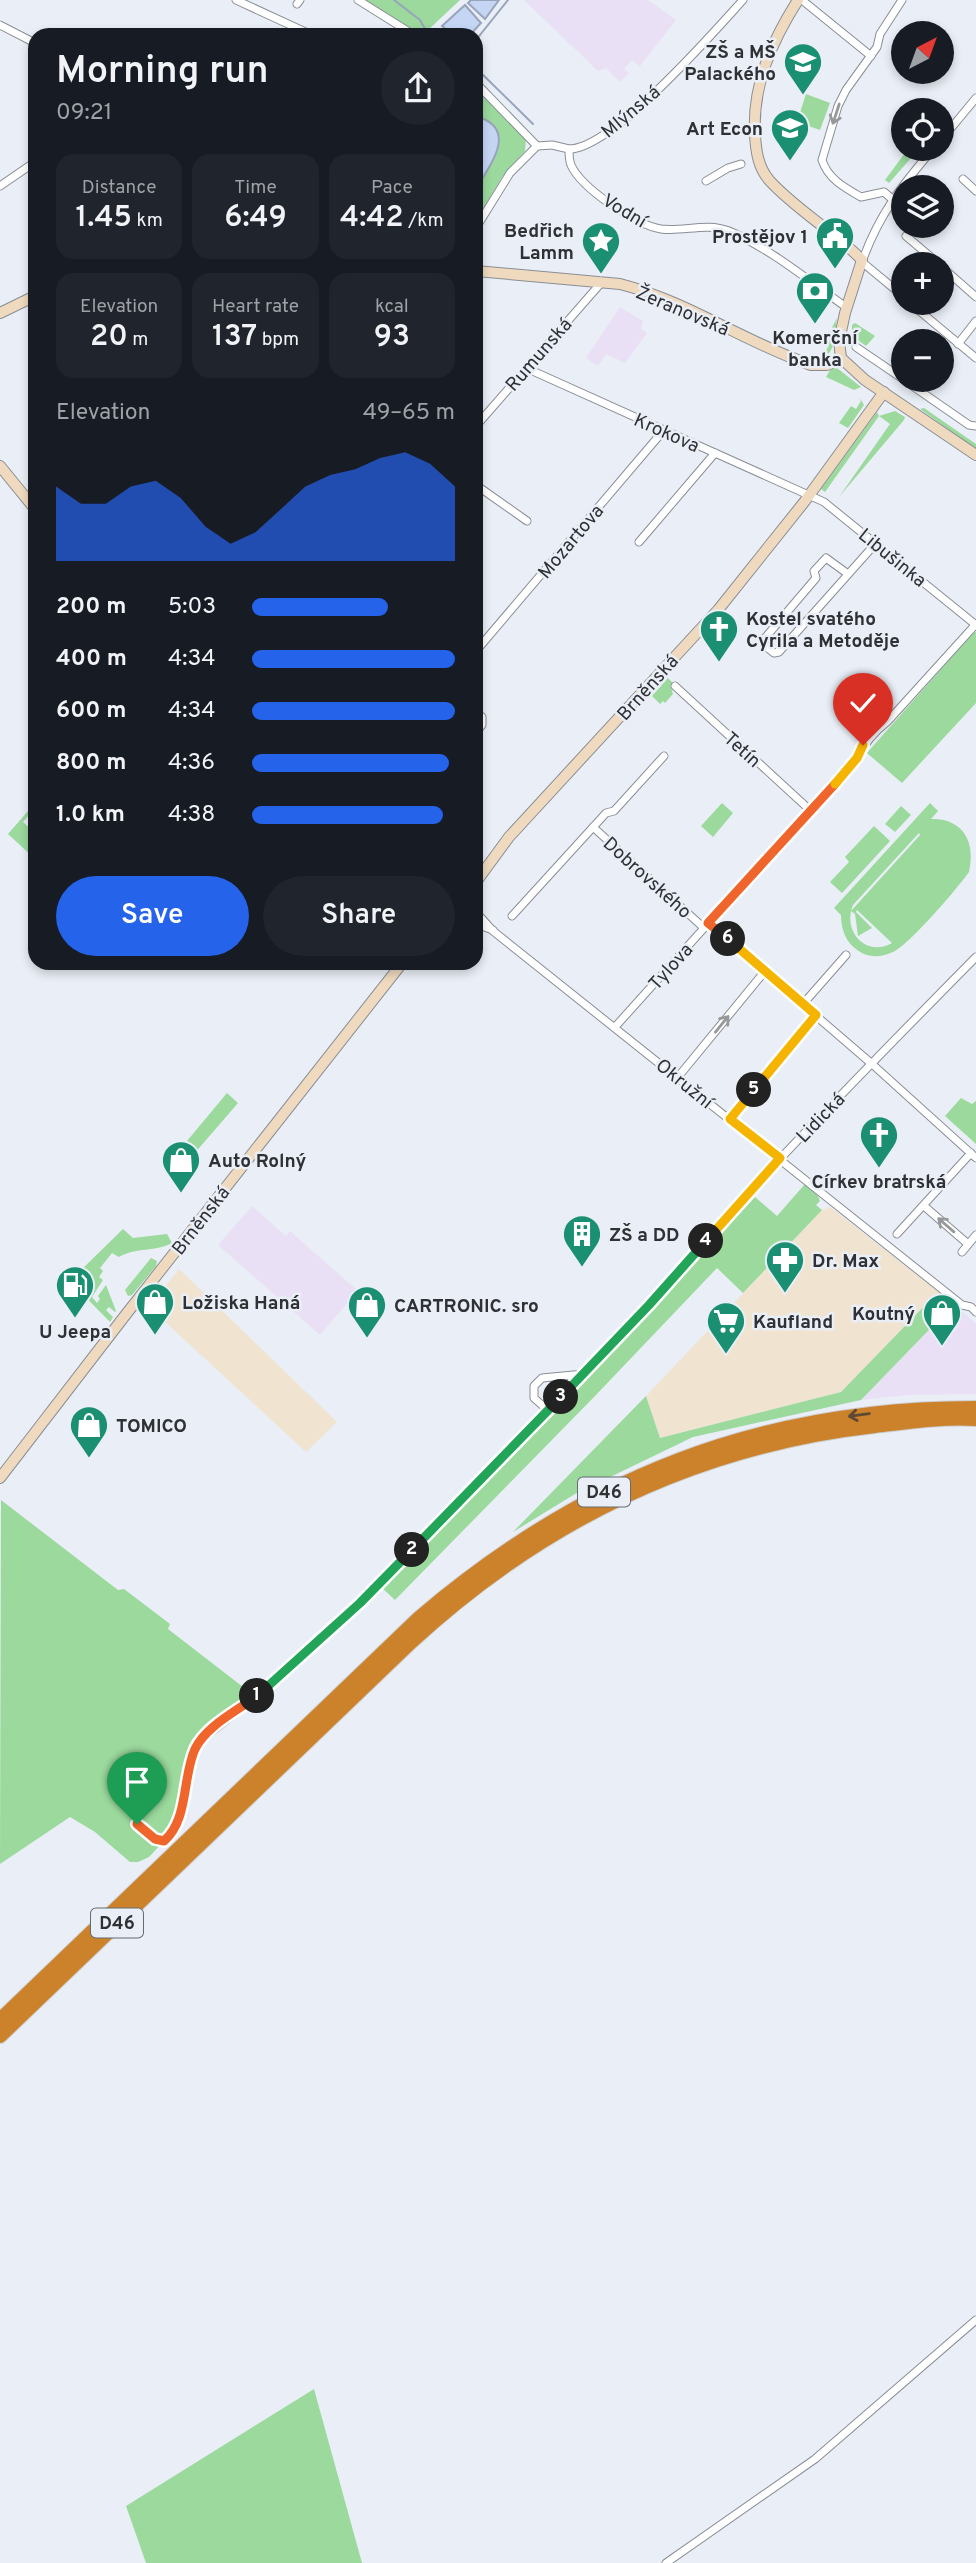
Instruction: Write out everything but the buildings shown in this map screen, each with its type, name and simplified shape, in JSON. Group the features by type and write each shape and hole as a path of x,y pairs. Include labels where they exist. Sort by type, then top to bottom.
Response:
{"highway":[{"name":"D46","path":"0,2020 419,1618 491,1561 540,1528 648,1470 739,1439 821,1420 856,1415 916,1409 976,1408"},
{"name":"D46","path":"0,2036 427,1627 465,1595 535,1545 591,1512 655,1481 747,1449 821,1432 933,1420 976,1419"}],"main road":[{"path":"800,0 772,47 760,79 750,161 862,262 839,336 841,358 855,372 976,455"},
{"name":"Žeranovská","path":"483,272 601,282 639,289 811,365 827,365 841,358"},
{"path":"0,313 28,299"},
{"name":"Brněnská","path":"483,872 509,837 718,610 809,495 884,392"},
{"path":"0,466 28,500"},
{"name":"Brněnská","path":"0,1478 397,970"}],"street":[{"path":"236,0 297,28"},
{"path":"358,0 403,28"},
{"name":"Mlýnská","path":"569,149 589,145 639,107 743,0"},
{"path":"800,0 871,56"},
{"path":"891,198 884,192 861,197 843,187 830,175 822,160 838,106 846,90 877,47 880,34 902,0"},
{"path":"0,26 28,40"},
{"path":"483,90 537,146"},
{"path":"954,125 976,98"},
{"path":"483,217 510,173 537,146 552,145 569,149"},
{"name":"Vodní","path":"569,149 571,165 607,203 643,223 664,229 712,227 733,233 769,253 846,307"},
{"path":"706,181 729,168 750,161"},
{"path":"912,175 923,161"},
{"path":"0,186 28,167"},
{"path":"963,180 976,191"},
{"path":"891,201 868,244 862,262 891,286"},
{"path":"908,238 925,252"},
{"path":"954,277 976,297"},
{"name":"Rumunská","path":"483,418 601,282"},
{"path":"924,315 976,358"},
{"path":"958,344 976,321"},
{"path":"856,347 891,372"},
{"name":"Krokova","path":"526,368 809,495"},
{"path":"921,392 969,425 976,426"},
{"name":"Mozartova","path":"483,643 664,430"},
{"path":"639,542 715,453"},
{"path":"483,490 527,521"},
{"name":"Libušinka","path":"809,495 824,502 976,624"},
{"path":"848,574 826,558 814,571 816,578 765,638 764,645 774,653 779,652 876,543"},
{"name":"Tylova","path":"615,1027 811,811 857,758 869,738 888,721 976,624"},
{"name":"Tetín","path":"674,686 811,811"},
{"path":"512,916 606,813 614,811 664,756"},
{"name":"Dobrovského","path":"593,827 816,1015 973,1156"},
{"name":"Okružní","path":"483,920 962,1305 974,1307"},
{"name":"Okružní","path":"483,927 494,931"},
{"path":"803,1004 846,955"},
{"name":"Lidická","path":"137,1824 155,1839 167,1839 175,1828 190,1764 202,1739 259,1695 360,1603 584,1374 780,1158 976,957"},
{"path":"678,1077 765,971"},
{"path":"730,1119 816,1015"},
{"path":"897,1234 973,1156"},
{"path":"924,1206 968,1244"},
{"path":"962,1252 976,1235"},
{"path":"551,1407 543,1406 534,1398 533,1389 537,1382 545,1377 584,1374"},
{"path":"666,2563 815,2459 976,2320"}],"shaded area":[{"path":"524,0 648,0 676,20 640,66 632,60 624,69 629,73 620,82 606,68 598,71"},
{"path":"620,307 643,321 641,329 647,333 625,363 606,354 598,366 586,358"},
{"path":"252,1206 286,1236 290,1231 358,1291 320,1335 218,1245"},
{"path":"830,1207 927,1283 927,1276 946,1292 935,1295 841,1392 660,1438 646,1396 822,1210"},
{"path":"179,1269 337,1422 306,1452 149,1307"},
{"path":"954,1304 976,1324 976,1394 908,1395 861,1400"}],"green space":[{"path":"365,0 460,0 430,28 410,28"},
{"path":"483,94 526,139 525,151 502,177 483,209"},
{"path":"806,94 830,103 820,130 797,122"},
{"path":"899,161 908,161 896,175 891,175 889,183 885,180"},
{"path":"837,318 831,350 823,358 817,360 818,357 822,358 829,345 828,335"},
{"path":"855,323 875,336 866,346 852,336 852,325"},
{"path":"832,367 861,387 854,390 826,377"},
{"path":"860,398 864,405 848,428 839,423 851,406 856,409"},
{"path":"924,408 976,444 976,449 920,409"},
{"path":"895,411 905,417 839,497 890,424 879,416"},
{"path":"877,412 879,416 825,492 821,489"},
{"path":"976,632 976,703 902,783 867,753"},
{"path":"668,678 674,684 671,687 673,694 665,703 663,701 660,704 652,696"},
{"path":"722,803 733,813 713,837 701,826"},
{"path":"930,803 938,811 931,819 951,823 965,834 971,851 969,872 921,928 893,952 874,956 856,949 846,938 841,915 834,908","holes":["919,833 920,835 852,910 853,905","857,910 892,943 882,947 865,944 854,932 851,911 855,914 858,936 872,928"]},
{"path":"901,806 911,815 895,832 885,824"},
{"path":"28,811 28,816 23,822 28,827 28,853 8,834"},
{"path":"874,826 890,841 842,893 830,882 849,862 845,857"},
{"path":"227,1093 238,1103 187,1162 177,1153"},
{"path":"961,1098 972,1104 976,1101 976,1144 945,1116"},
{"path":"805,1184 818,1196 820,1201 816,1205 822,1210 743,1293 717,1268 395,1600 380,1586 581,1382 755,1197 777,1216"},
{"path":"123,1229 133,1238 167,1234 172,1243 119,1257 112,1253 100,1268 103,1271 99,1277 103,1280 92,1297 97,1303 100,1299 98,1296 106,1285 116,1311 109,1307 106,1310 113,1317 110,1322 62,1273 67,1269 75,1276"},
{"path":"151,1258 157,1261 156,1266 132,1295 128,1296 125,1290"},
{"path":"941,1293 954,1304 861,1400 693,1437 575,1494 513,1532 646,1396 660,1438 841,1392 935,1295"},
{"path":"1,1500 118,1590 124,1589 170,1624 168,1629 256,1697 209,1732 195,1750 179,1816 164,1841 149,1857 138,1862 130,1862 95,1832 70,1817 0,1864"},
{"path":"314,2389 362,2563 146,2563 126,2506"}],"water":[{"path":"471,0 499,0 485,19 468,3"},
{"path":"465,5 481,23 476,28 442,26"},
{"path":"483,119 496,129 499,138 494,158 483,177"}],"waterway":[{"path":"394,0 420,20 424,28"},
{"path":"483,31 508,0"},
{"path":"483,75 533,124"}],"place":[{"name":"ZŠ a MŠ Palackého","path":"803,96"},
{"name":"Art Econ","path":"790,162"},
{"name":"Prostějov 1","path":"835,270"},
{"name":"Bedřich Lamm","path":"601,275"},
{"name":"Komerční banka","path":"815,325"},
{"name":"Kostel svatého Cyrila a Metoděje","path":"719,663"},
{"name":"Církev bratrská","path":"879,1169"},
{"name":"Auto Rolný","path":"181,1194"},
{"name":"ZŠ a DD","path":"582,1268"},
{"name":"Dr. Max","path":"785,1294"},
{"name":"U Jeepa","path":"75,1319"},
{"name":"Ložiska Haná","path":"155,1336"},
{"name":"CARTRONIC. sro","path":"367,1339"},
{"name":"Koutný","path":"942,1347"},
{"name":"Kaufland","path":"726,1355"},
{"name":"TOMICO","path":"89,1459"}],"route":[{"path":"137,1824 155,1839 167,1839 175,1828 190,1764 202,1739 259,1695 360,1603 584,1374 780,1158 730,1119 816,1015 708,923 811,811 857,758 863,745"}]}
